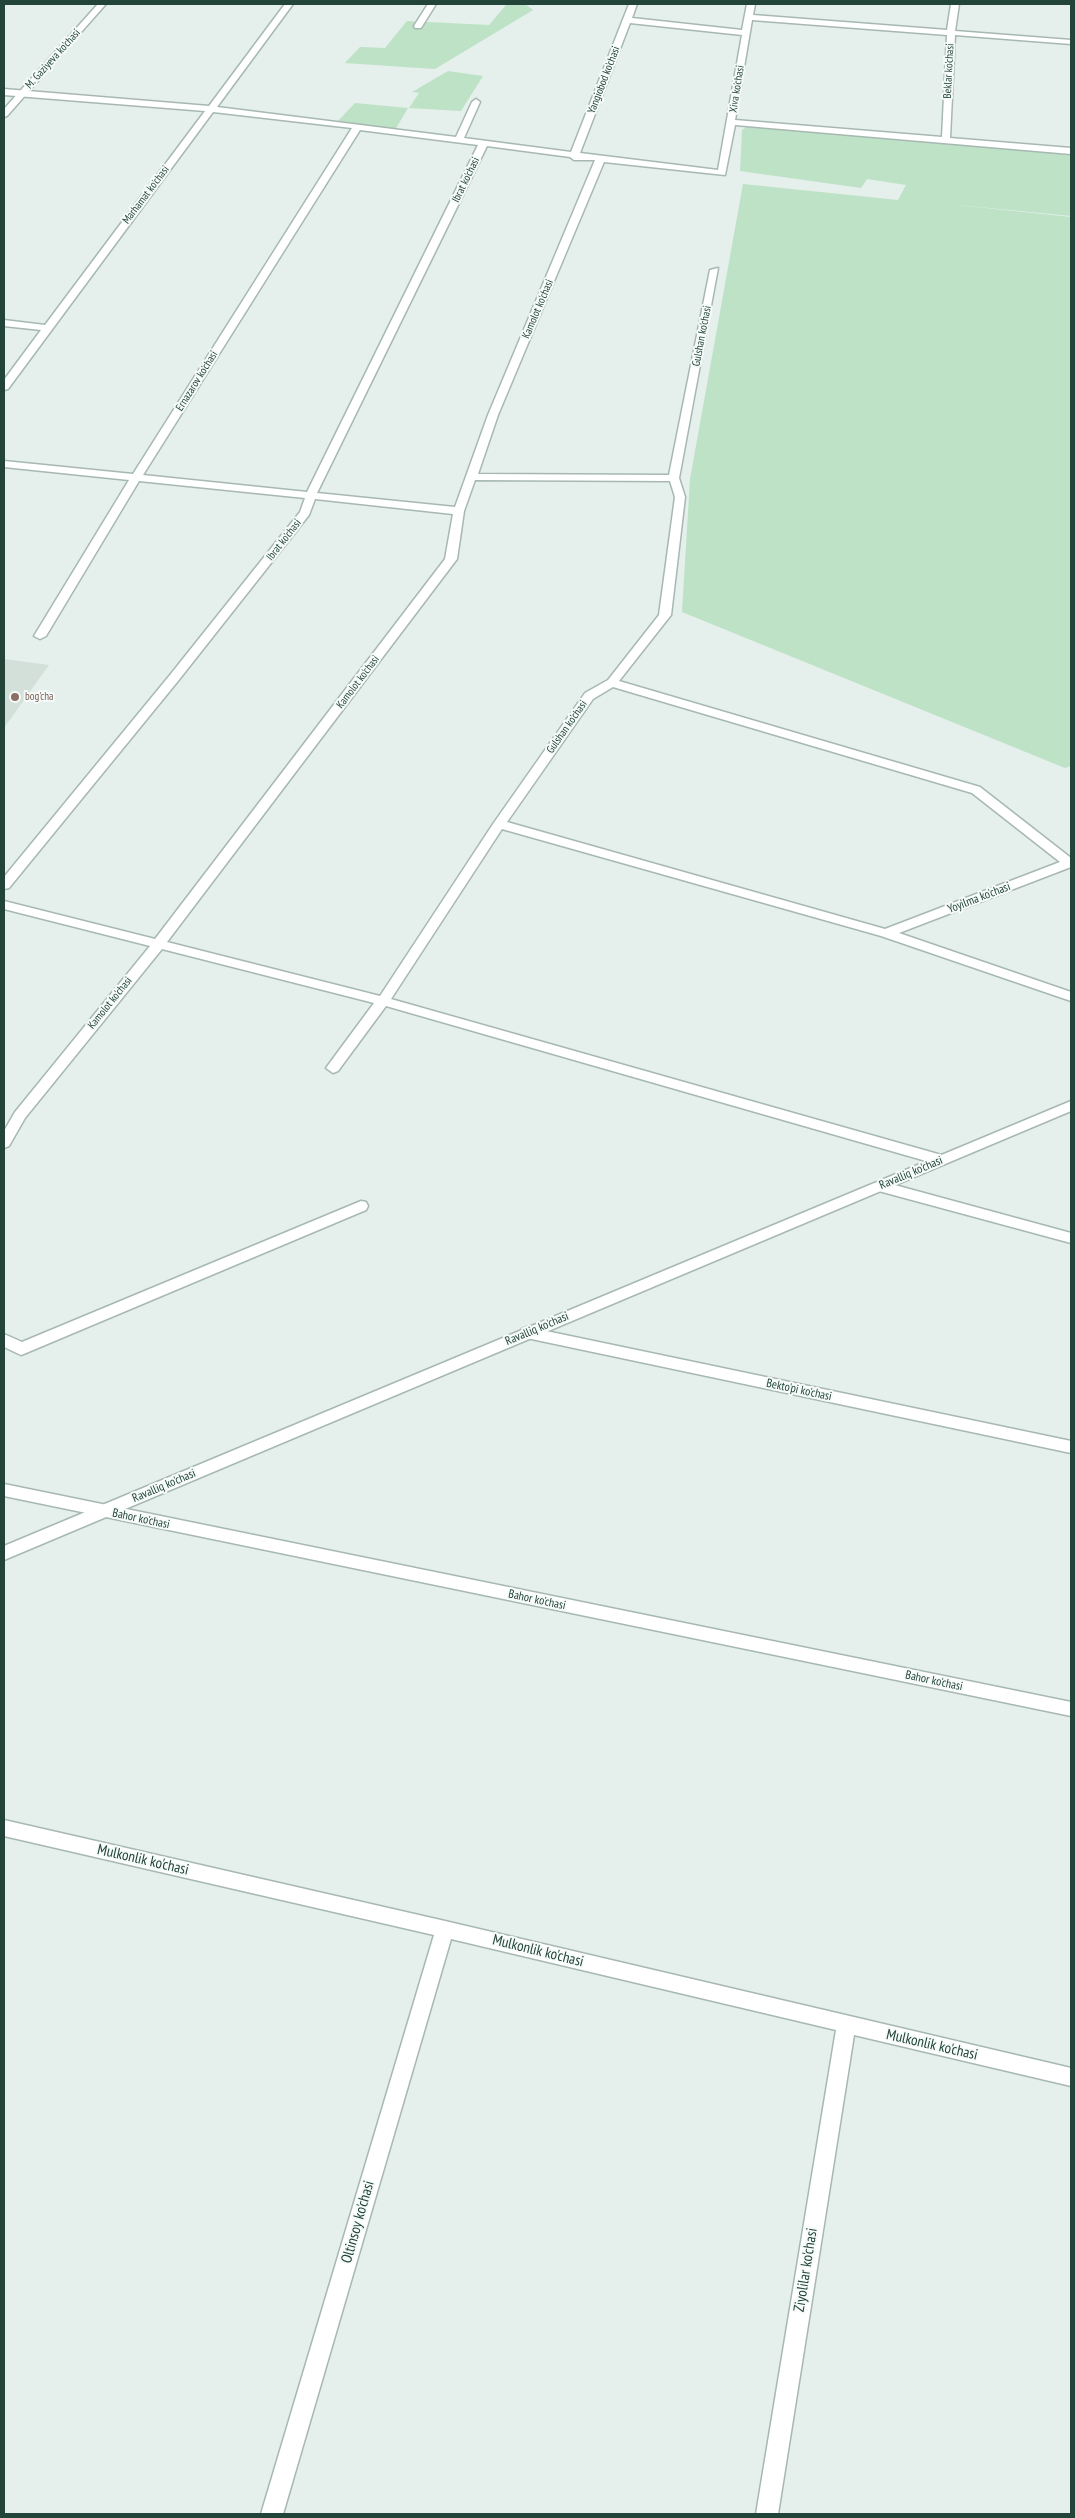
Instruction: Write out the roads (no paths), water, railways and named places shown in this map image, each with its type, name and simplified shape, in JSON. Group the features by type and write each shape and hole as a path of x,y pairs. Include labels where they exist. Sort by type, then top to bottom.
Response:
{"street":[{"name":"M. Gaziyeva ko'chasi","path":"4,114 102,4"},
{"name":"Marhamat ko'chasi","path":"4,387 46,328 289,4"},
{"path":"418,26 432,4"},
{"name":"Yangiobod ko'chasi","path":"574,157 633,4"},
{"name":"Xiva ko'chasi","path":"600,160 722,173 751,4"},
{"name":"Beklar ko'chasi","path":"946,139 951,33 955,4"},
{"path":"749,17 1071,42"},
{"path":"627,20 746,32"},
{"path":"4,92 212,108 600,160"},
{"path":"458,141 476,102"},
{"path":"731,122 1071,151"},
{"name":"Ernazarov ko'chasi","path":"40,636 136,477 357,128"},
{"name":"Ibrat ko'chasi","path":"4,885 174,678 305,513 311,495 483,145"},
{"name":"Kamolot ko'chasi","path":"4,1143 20,1114 158,945 451,559 459,511 493,415 600,160"},
{"name":"Gulshan ko'chasi","path":"334,1068 383,1001 499,824 589,696 612,683 665,615 680,497 674,478 715,270"},
{"path":"4,323 46,328"},
{"path":"4,464 459,511"},
{"path":"472,477 674,478"},
{"path":"612,683 976,790 1070,863"},
{"path":"499,824 886,933 1071,997"},
{"name":"Yoyilma ko'chasi","path":"886,933 1070,863"},
{"path":"4,906 383,1001 940,1160"},
{"name":"Ravalliq ko'chasi","path":"4,1553 1071,1106"},
{"path":"880,1186 1071,1238"},
{"path":"4,1340 21,1349 361,1206"},
{"name":"Bekto'pi ko'chasi","path":"527,1334 1071,1447"},
{"name":"Bahor ko'chasi","path":"4,1490 1071,1709"},
{"name":"Mulkonlik ko'chasi","path":"4,1828 445,1929 1071,2077"},
{"name":"Oltinsoy ko'chasi","path":"272,2514 445,1929"},
{"name":"Ziyolilar ko'chasi","path":"767,2514 846,2025"}],"place":[{"name":"bog'cha","path":"15,697"}]}
